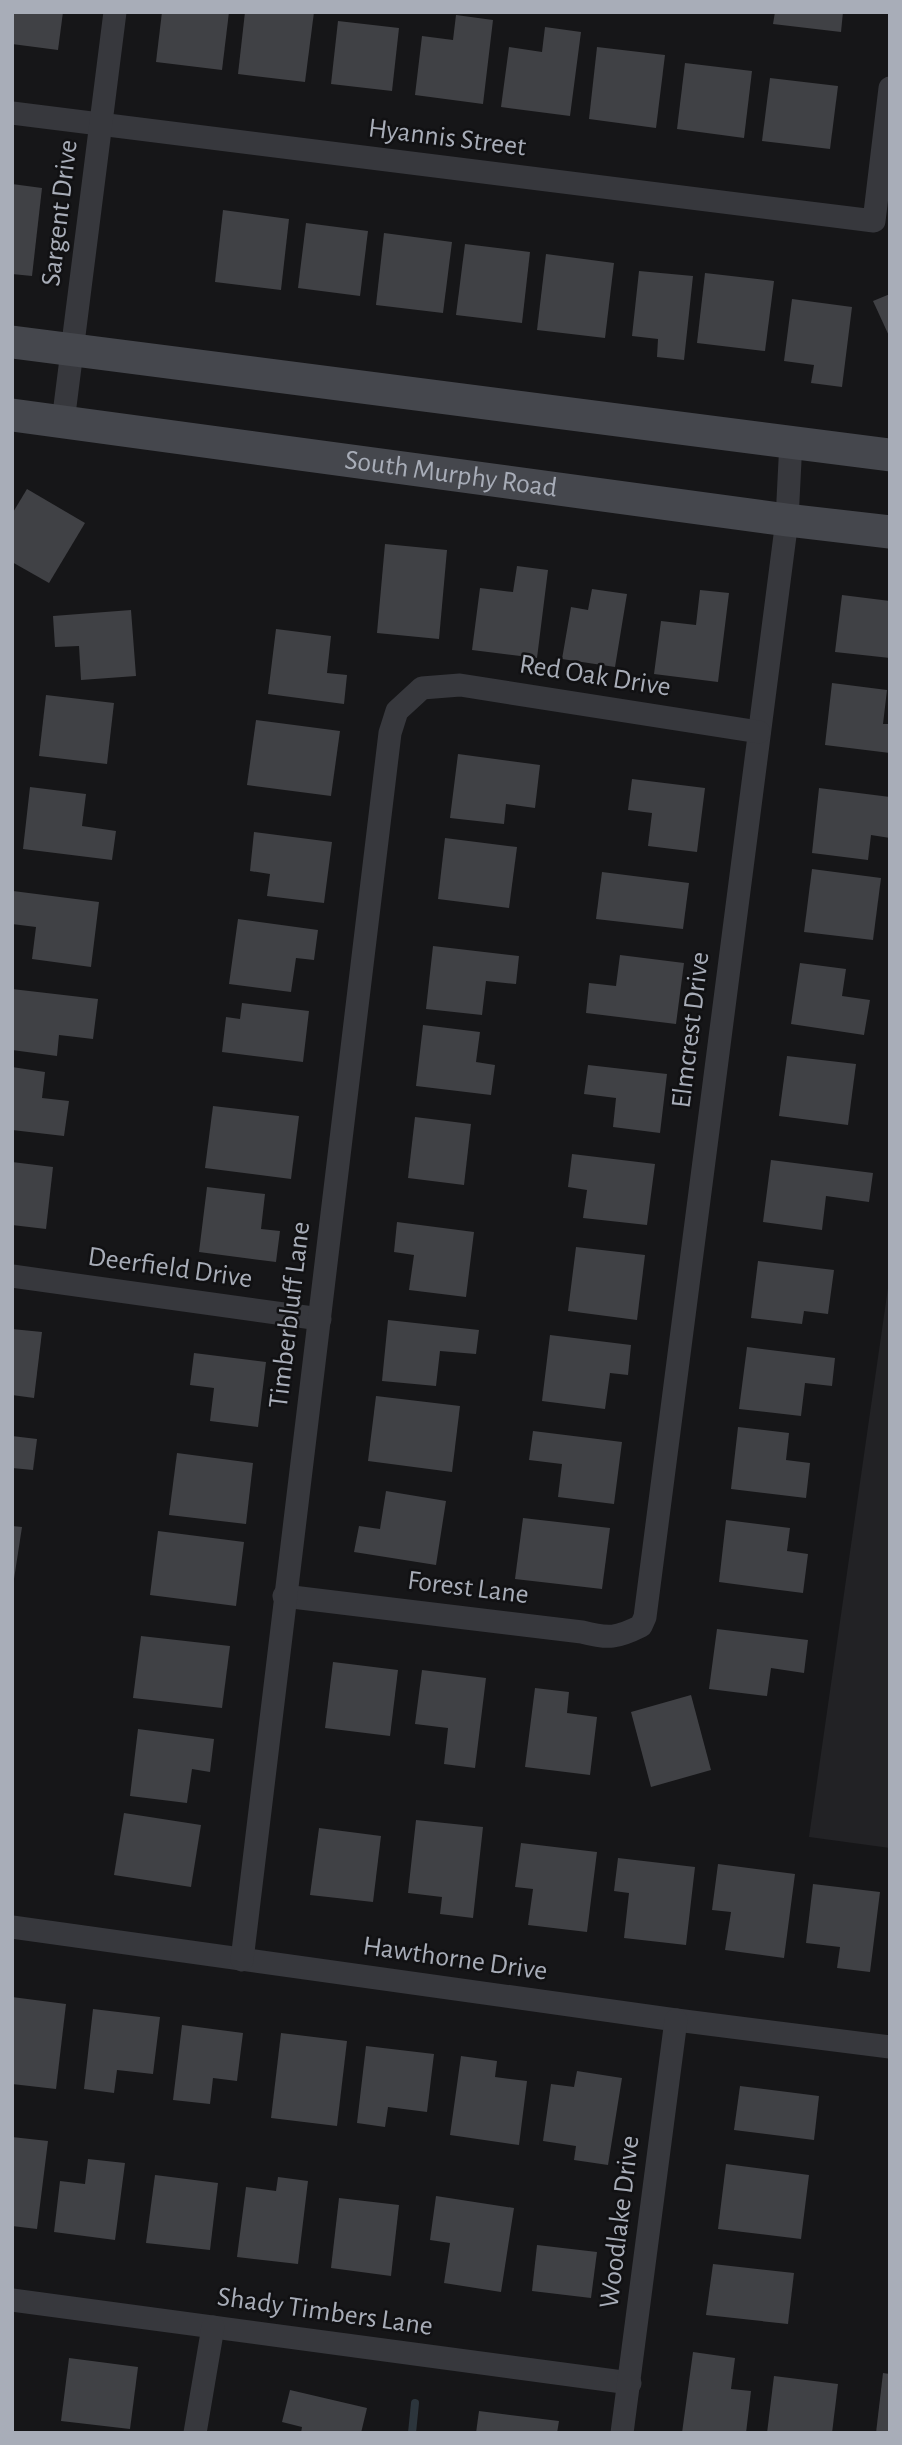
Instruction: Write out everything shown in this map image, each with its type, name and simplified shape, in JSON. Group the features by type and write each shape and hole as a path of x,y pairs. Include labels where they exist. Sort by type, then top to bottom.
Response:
{"main road":[{"path":"12,342 890,455"},
{"name":"South Murphy Road","path":"12,415 890,532"}],"street":[{"name":"Sargent Drive","path":"63,422 115,12"},
{"name":"Hyannis Street","path":"12,113 873,222 890,88"},
{"name":"Elmcrest Drive","path":"641,1626 645,1617 787,520 791,441"},
{"name":"Red Oak Drive","path":"422,688 460,685 759,732"},
{"name":"Timberbluff Lane","path":"242,1960 390,733 397,711 422,688"},
{"name":"Deerfield Drive","path":"12,1276 320,1319"},
{"name":"Forest Lane","path":"284,1596 582,1632 604,1638 620,1637 641,1626"},
{"name":"Hawthorne Drive","path":"12,1927 676,2020 890,2047"},
{"name":"Woodlake Drive","path":"622,2433 676,2020"},
{"name":"Shady Timbers Lane","path":"12,2300 630,2383"},
{"path":"195,2433 214,2327"}],"shaded area":[{"path":"890,1274 890,1848 809,1837"}],"building":[{"path":"12,12 63,12 58,50 12,44"},
{"path":"162,12 229,12 222,70 156,62"},
{"path":"245,12 314,12 305,82 238,74"},
{"path":"775,12 843,12 841,32 773,24"},
{"path":"456,15 493,20 483,104 415,95 422,36 453,40"},
{"path":"338,21 399,28 392,91 331,84"},
{"path":"545,27 581,32 570,116 501,107 509,47 542,52"},
{"path":"597,47 665,55 656,128 589,119"},
{"path":"685,63 752,71 744,138 677,129"},
{"path":"770,78 838,86 830,149 762,141"},
{"path":"12,184 42,188 32,276 12,274"},
{"path":"223,210 289,219 281,290 215,282"},
{"path":"306,223 368,231 360,296 298,288"},
{"path":"384,233 452,242 443,313 376,305"},
{"path":"465,244 530,252 522,323 456,315"},
{"path":"546,254 614,263 605,338 537,330"},
{"path":"639,271 693,276 684,360 657,357 658,339 632,336"},
{"path":"705,273 774,281 765,351 697,343"},
{"path":"890,294 890,338 873,301"},
{"path":"792,299 852,307 842,387 811,383 814,365 784,361"},
{"path":"27,489 85,523 49,583 12,562 12,514"},
{"path":"385,544 447,550 439,639 377,633"},
{"path":"517,566 548,570 537,658 472,650 480,588 513,592"},
{"path":"592,589 627,594 615,667 562,659 571,607 588,610"},
{"path":"700,590 729,593 718,682 654,674 661,621 696,625"},
{"path":"842,595 890,601 890,658 835,652"},
{"path":"131,610 136,676 81,680 79,646 55,647 53,616"},
{"path":"276,629 331,636 327,673 347,675 344,704 268,694"},
{"path":"832,683 887,690 883,724 890,724 890,753 825,745"},
{"path":"46,695 114,703 107,764 39,756"},
{"path":"256,720 340,731 331,796 247,785"},
{"path":"458,754 540,765 535,808 506,804 504,824 450,818"},
{"path":"632,779 705,788 697,852 648,846 652,813 628,810"},
{"path":"30,787 86,794 82,826 116,831 112,860 23,849"},
{"path":"819,788 890,797 890,838 871,835 868,860 812,853"},
{"path":"254,832 332,842 324,903 267,896 270,874 250,871"},
{"path":"445,838 517,847 509,908 438,899"},
{"path":"812,869 881,878 873,940 804,932"},
{"path":"602,872 689,883 683,929 596,919"},
{"path":"13,891 99,902 91,967 32,959 36,927 12,924"},
{"path":"238,919 318,930 314,960 296,958 291,992 229,984"},
{"path":"433,946 519,956 516,984 486,981 482,1015 426,1009"},
{"path":"620,955 684,963 676,1024 586,1013 589,983 616,986"},
{"path":"800,963 846,969 842,996 870,1000 864,1035 791,1024"},
{"path":"12,989 98,999 93,1039 59,1035 57,1056 12,1050"},
{"path":"242,1003 309,1011 303,1062 222,1052 226,1017 240,1019"},
{"path":"423,1025 480,1032 476,1062 495,1065 491,1095 416,1086"},
{"path":"787,1056 856,1064 848,1125 779,1116"},
{"path":"588,1065 667,1074 660,1133 613,1127 616,1098 584,1094"},
{"path":"12,1067 45,1072 42,1098 69,1101 64,1136 12,1130"},
{"path":"213,1106 299,1116 291,1179 205,1168"},
{"path":"415,1117 471,1124 464,1185 408,1178"},
{"path":"572,1154 655,1164 647,1225 583,1218 587,1190 568,1187"},
{"path":"771,1160 873,1173 869,1202 826,1196 822,1230 763,1222"},
{"path":"12,1162 53,1167 46,1229 12,1225"},
{"path":"207,1187 265,1194 261,1229 280,1231 276,1262 199,1252"},
{"path":"397,1222 474,1232 466,1297 409,1290 414,1255 394,1252"},
{"path":"576,1247 645,1255 637,1320 568,1311"},
{"path":"758,1261 834,1270 828,1314 804,1311 802,1324 751,1318"},
{"path":"388,1320 479,1330 476,1354 440,1351 436,1386 382,1381"},
{"path":"12,1329 42,1332 34,1398 12,1395"},
{"path":"550,1335 631,1345 628,1375 610,1373 605,1409 542,1401"},
{"path":"747,1347 835,1358 832,1386 805,1383 801,1416 739,1409"},
{"path":"194,1353 266,1362 258,1427 210,1421 214,1388 190,1385"},
{"path":"376,1396 460,1406 452,1472 368,1461"},
{"path":"738,1427 789,1433 786,1460 810,1463 806,1498 731,1489"},
{"path":"533,1431 622,1442 614,1504 558,1497 562,1464 529,1460"},
{"path":"12,1436 37,1439 33,1470 12,1468"},
{"path":"177,1453 253,1463 246,1524 169,1515"},
{"path":"386,1491 446,1501 436,1565 354,1552 359,1526 380,1529"},
{"path":"523,1518 610,1528 602,1589 515,1579"},
{"path":"726,1520 790,1528 787,1551 808,1554 803,1593 719,1582"},
{"path":"12,1526 22,1527 14,1579 12,1579"},
{"path":"158,1531 244,1542 236,1606 150,1595"},
{"path":"717,1629 808,1640 804,1673 771,1668 767,1696 709,1689"},
{"path":"141,1636 230,1646 222,1708 133,1698"},
{"path":"333,1662 398,1670 390,1736 325,1728"},
{"path":"422,1670 486,1678 475,1768 444,1764 448,1728 415,1724"},
{"path":"535,1688 569,1692 567,1713 597,1717 590,1775 525,1767"},
{"path":"691,1695 711,1770 651,1787 631,1712"},
{"path":"138,1729 214,1739 210,1772 192,1769 187,1803 130,1796"},
{"path":"124,1813 201,1825 191,1887 114,1875"},
{"path":"416,1820 483,1827 473,1918 440,1914 442,1897 408,1893"},
{"path":"319,1828 381,1836 373,1902 310,1895"},
{"path":"521,1843 597,1852 587,1932 528,1925 533,1889 515,1887"},
{"path":"618,1858 695,1867 686,1945 624,1938 629,1893 614,1891"},
{"path":"718,1864 795,1874 784,1958 725,1950 731,1912 712,1910"},
{"path":"813,1884 880,1892 870,1972 837,1968 840,1947 806,1943"},
{"path":"12,1997 66,2004 56,2089 12,2084"},
{"path":"93,2009 160,2017 153,2074 117,2070 114,2093 84,2089"},
{"path":"182,2025 243,2033 237,2081 213,2078 210,2104 173,2100"},
{"path":"281,2033 347,2041 337,2126 271,2118"},
{"path":"366,2046 434,2054 427,2112 388,2107 385,2127 357,2123"},
{"path":"461,2056 497,2061 495,2077 527,2081 519,2145 450,2135"},
{"path":"577,2071 622,2078 608,2165 574,2160 576,2146 543,2141 551,2084 574,2087"},
{"path":"740,2086 819,2096 814,2140 734,2130"},
{"path":"12,2137 48,2141 37,2229 12,2226"},
{"path":"88,2159 125,2163 115,2240 54,2232 60,2181 85,2184"},
{"path":"726,2164 809,2175 801,2239 718,2229"},
{"path":"155,2175 218,2183 210,2250 146,2243"},
{"path":"278,2177 308,2181 298,2264 237,2257 246,2187 276,2191"},
{"path":"436,2196 514,2208 501,2292 444,2283 450,2243 430,2240"},
{"path":"339,2198 399,2205 391,2276 331,2268"},
{"path":"537,2245 597,2252 591,2298 532,2291"},
{"path":"713,2264 794,2273 788,2324 706,2315"},
{"path":"693,2352 735,2358 731,2389 751,2391 746,2433 682,2433"},
{"path":"69,2358 138,2367 130,2429 61,2421"},
{"path":"883,2373 890,2374 890,2433 876,2433"},
{"path":"774,2376 838,2384 832,2433 767,2433"},
{"path":"290,2390 367,2408 361,2433 301,2433 302,2427 282,2422"},
{"path":"479,2411 559,2421 557,2433 476,2433"}],"waterway":[{"path":"412,2433 415,2403"}]}
